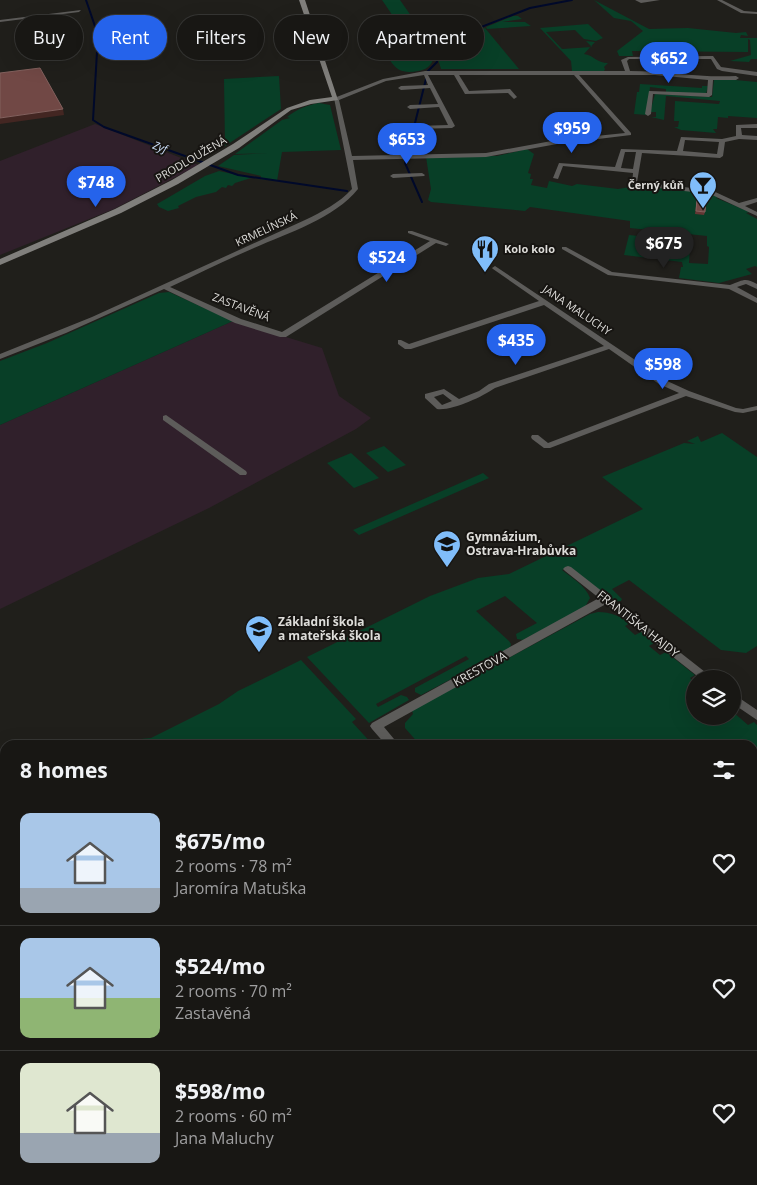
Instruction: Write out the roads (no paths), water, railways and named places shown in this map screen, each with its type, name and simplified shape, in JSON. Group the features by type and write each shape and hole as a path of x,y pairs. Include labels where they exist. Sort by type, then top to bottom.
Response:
{"main road":[{"name":"KRMELÍNSKÁ","path":"302,0 336,99"},
{"name":"PRODLOUŽENÁ","path":"0,262 118,211 201,168 289,109 310,102 336,99"}],"street":[{"path":"637,0 641,2 658,0"},
{"path":"719,0 743,12 756,15"},
{"path":"0,21 79,11"},
{"path":"628,73 624,60 632,57 713,57 719,68 730,72 757,74"},
{"path":"455,72 467,93 509,90 514,97"},
{"path":"516,72 518,79"},
{"path":"730,72 734,78"},
{"path":"417,128 452,126 424,73"},
{"path":"336,99 379,82 424,73 663,73 711,79 757,80"},
{"path":"350,158 486,155 558,142 629,134 575,73"},
{"path":"648,114 651,92 709,96 711,79"},
{"path":"401,88 431,86"},
{"path":"464,88 486,87"},
{"name":"KRMELÍNSKÁ","path":"0,357 47,339 165,287 309,220 346,199 355,189 350,158 336,99"},
{"path":"410,107 441,105"},
{"path":"739,137 738,126 757,126"},
{"path":"680,153 683,138 722,141 739,137 757,138"},
{"path":"618,169 623,150 720,156 722,141"},
{"path":"639,152 634,184 711,192 757,214"},
{"path":"392,157 393,178 422,176"},
{"path":"556,178 560,168 600,172 601,168 636,171"},
{"path":"740,205 757,200"},
{"path":"410,232 446,244"},
{"name":"ZASTAVĚNÁ","path":"165,287 238,321 283,334 435,240"},
{"path":"564,248 610,274 731,287 757,301"},
{"name":"JANA MALUCHY","path":"495,268 662,382 686,393 735,410 744,411 757,408"},
{"path":"731,287 746,281 757,287"},
{"path":"401,342 408,347 545,302"},
{"path":"458,402 482,393 492,386 610,346"},
{"path":"535,437 547,446 686,393"},
{"path":"166,418 243,473"},
{"name":"FRANTIŠKA HAJDY","path":"568,569 697,670"},
{"name":"KRESTOVA","path":"389,740 376,726 606,599"},
{"path":"741,704 757,716"}],"waterway":[{"name":"Zyf","path":"86,0 98,35 93,120 104,127 238,175 347,191"},
{"path":"422,202 405,163 428,71 437,62 435,45 530,8 572,0"}],"place":[{"name":"Černý kůň","path":"703,209"},
{"name":"Kolo kolo","path":"485,273"},
{"name":"Gymnázium, Ostrava-Hrabůvka","path":"447,568"},
{"name":"Základní škola a mateřská škola","path":"259,653"}]}
